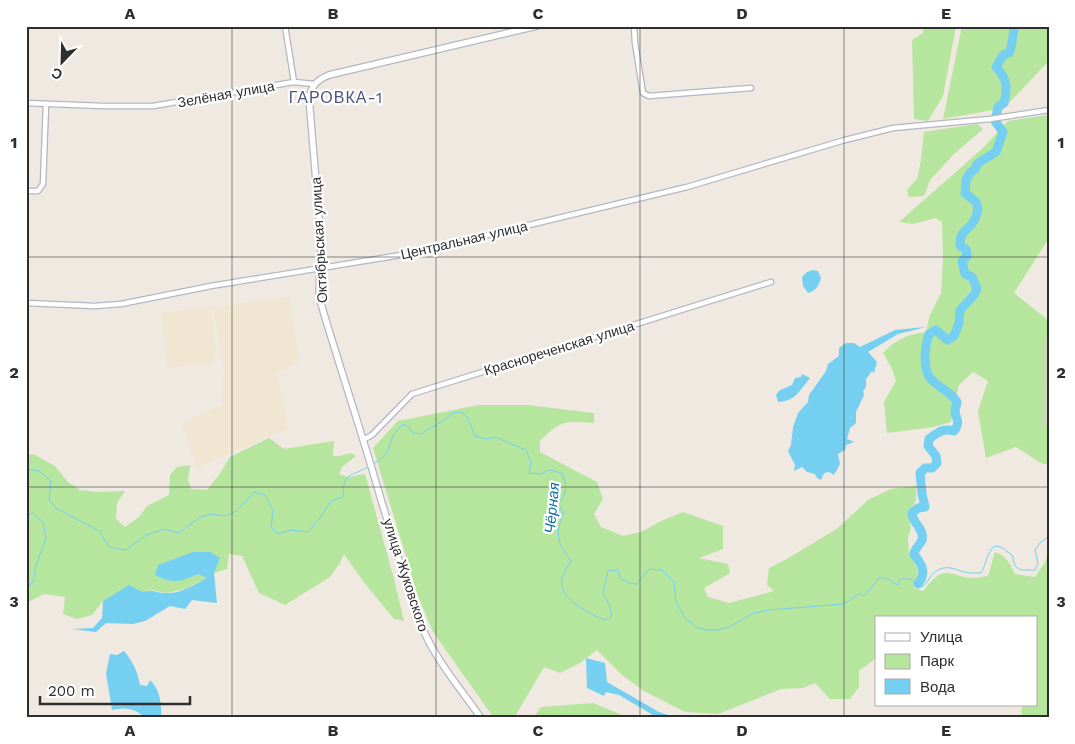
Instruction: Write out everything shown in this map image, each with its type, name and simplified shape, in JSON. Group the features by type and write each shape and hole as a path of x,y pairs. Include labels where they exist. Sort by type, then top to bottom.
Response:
{"main road":[{"path":"314,84 319,79 329,75 537,26"},
{"name":"Октябрьская улица","path":"314,84 309,98 309,109 321,241 319,296 367,450"},
{"name":"улица Жуковского","path":"367,450 412,602 420,622 439,658 481,718"}],"street":[{"path":"284,26 294,82"},
{"path":"634,26 640,85 643,92 649,96 751,88"},
{"name":"Зелёная улица","path":"26,103 153,106 294,82 314,84"},
{"path":"26,191 38,191 43,184 46,104"},
{"name":"Центральная улица","path":"26,303 95,306 121,304 211,286 412,253 687,187 845,140 893,128 990,119 1049,110"},
{"name":"Краснореченская улица","path":"363,440 372,435 412,394 771,282"}],"shaded area":[{"path":"289,297 299,362 277,373 289,428 197,468 182,423 222,405 224,367 213,307"},
{"path":"211,307 216,353 213,363 168,368 161,313"}],"green space":[{"path":"923,26 956,26 943,96 928,121 914,119 912,40 923,33"},
{"path":"962,26 1049,26 1049,61 1004,108 943,119"},
{"path":"1049,115 1049,238 1014,293 1049,321 1049,465 1041,463 1016,447 986,458 978,411 988,381 973,372 959,385 951,422 934,427 887,433 884,402 896,381 883,353 902,338 926,332 930,315 941,293 943,260 942,222 935,218 913,224 899,222 983,148 1008,121"},
{"path":"977,124 983,129 954,154 930,180 924,196 909,197 907,190 917,179 924,132"},
{"path":"1049,325 1049,426 1042,426 1044,347"},
{"path":"479,405 528,405 594,413 594,423 569,422 553,429 540,441 540,452 597,482 603,499 594,514 601,527 623,536 641,532 683,512 723,526 723,549 699,558 728,564 730,573 704,588 708,597 729,603 774,591 767,585 769,568 838,528 868,500 891,489 916,486 916,500 908,514 911,528 908,538 909,552 918,571 914,588 923,591 931,581 944,573 970,578 988,576 995,552 1005,558 1015,574 1035,577 1045,562 1049,548 1049,718 1024,718 1021,712 1023,706 1038,706 1038,616 875,616 875,659 859,671 859,687 850,699 830,699 815,683 803,688 781,689 718,714 685,712 644,691 622,675 597,650 580,663 560,673 544,667 514,718 494,718 433,632 418,596 373,448 398,421"},
{"path":"269,438 284,449 334,441 333,456 351,453 356,456 342,467 339,474 349,477 365,474 404,621 394,619 344,554 330,577 285,605 259,593 242,556 229,554 227,569 214,573 155,575 166,580 182,580 198,574 207,578 185,589 166,593 153,590 103,601 92,615 77,619 63,614 65,597 44,594 26,603 26,455 33,454 55,466 68,482 80,490 97,492 125,491 117,503 116,519 125,527 139,517 147,506 169,495 170,475 177,467 190,465 188,480 191,489 207,490 230,457"},
{"path":"593,703 629,718 533,718 541,707"}],"water":[{"path":"818,271 821,278 817,287 808,293 803,286 802,277 807,272"},
{"path":"926,327 898,334 868,352 877,362 874,373 872,371 866,379 864,395 856,412 856,423 850,428 847,439 854,442 846,445 845,450 838,454 840,464 834,475 829,472 824,473 821,480 815,474 807,472 802,467 794,471 795,465 788,451 798,413 808,402 809,395 826,371 828,364 839,356 839,348 846,343 854,343 860,347 895,330"},
{"path":"802,374 810,378 800,391 789,400 778,402 776,395 780,390 792,385 795,378 801,377"},
{"path":"193,552 210,552 220,558 214,573 217,603 192,600 185,609 170,606 145,621 133,624 106,623 96,632 72,629 93,628 102,618 103,601 129,585 143,592 171,593 187,588 207,578 198,574 187,579 172,581 155,575 158,565"},
{"path":"124,651 135,667 140,685 147,686 150,680 156,688 161,703 161,718 145,718 138,712 130,709 112,710 106,673 110,654 117,655"},
{"path":"586,658 605,663 607,682 659,712 677,718 660,718 619,695 606,692 604,696 587,688"}],"waterway":[{"path":"918,584 923,572 914,554 922,540 922,533 912,513 918,508 925,507 920,473 925,468 932,468 937,463 936,456 928,446 929,439 941,431 954,431 958,423 955,411 957,402 952,395 934,382 928,375 925,363 926,344 929,334 936,330 947,340 954,336 959,323 960,310 977,289 972,277 965,274 962,261 967,256 966,249 960,246 961,237 974,221 978,209 976,202 965,193 966,180 978,163 996,152 1003,132 995,121 998,107 1004,103 1006,88 1004,79 996,67 1003,55 1009,53 1015,26"},
{"name":"Чёрная","path":"373,464 388,451 393,435 403,424 413,433 421,434 452,413 461,412 468,418 475,436 486,439 495,437 526,450 531,462 529,473 540,474 550,470 562,473 565,489 559,504 563,513 558,533 560,544 571,561 563,574 562,586 565,593 576,605 605,620 612,616 609,604 603,594 608,571 618,570 620,578 629,583 637,584 649,569 662,570 674,582 676,602 685,618 696,627 706,630 718,630 729,627 754,613 844,604 858,594 864,596 880,577 890,580 897,585 901,579 910,579 922,587 933,574 942,568 969,573 981,573 990,552 995,546 1001,547 1012,555 1015,566 1021,570 1035,570 1038,563 1035,550 1049,536"},
{"name":"Чёрная","path":"26,469 39,471 51,481 49,499 56,508 99,531 109,547 126,550 146,535 165,529 178,533 201,517 212,514 224,516 237,511 254,492 265,495 273,511 271,527 278,534 292,530 308,532 331,501 343,497 346,479 369,466"},
{"name":"Чёрная","path":"26,517 32,513 43,522 46,538 36,565 33,582 26,589"}],"district":[{"name":"ГАРОВКА-1","path":"336,97"}]}
